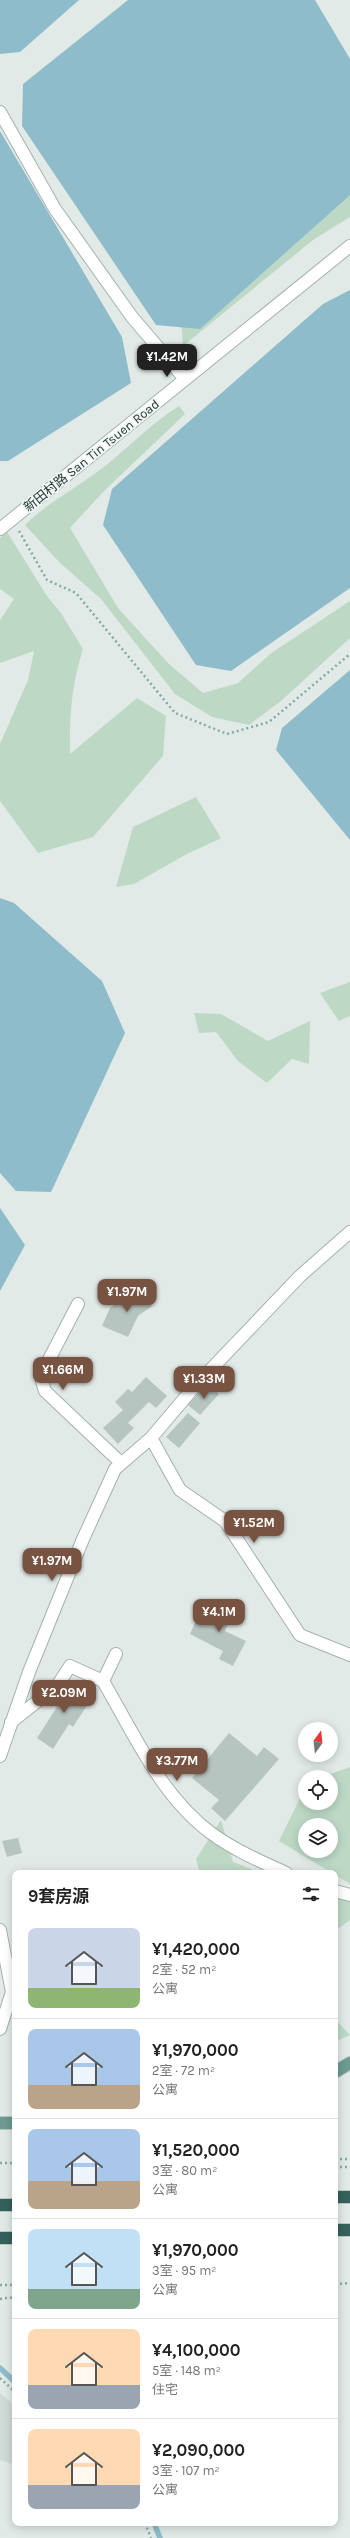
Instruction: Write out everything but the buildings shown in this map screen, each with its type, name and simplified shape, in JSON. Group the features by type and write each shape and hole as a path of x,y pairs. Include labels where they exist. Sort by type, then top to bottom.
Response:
{"highway":[{"path":"338,2197 350,2197"},
{"path":"0,2205 12,2205"},
{"path":"338,2230 350,2230"},
{"path":"0,2238 12,2238"}],"main road":[{"path":"338,2070 350,2063"},
{"path":"0,2123 12,2124"}],"street":[{"path":"0,112 55,209 132,317 185,379"},
{"name":"新田村路 San Tin Tsuen Road","path":"0,529 350,246"},
{"path":"0,1756 29,1672 83,1539 115,1469 151,1438 195,1386 300,1276 350,1232"},
{"path":"78,1304 44,1369 42,1381 45,1391 121,1463"},
{"path":"151,1438 180,1490 225,1521 300,1635 350,1655"},
{"path":"103,1681 116,1654"},
{"path":"11,1722 57,1686 70,1666 103,1681 159,1777 184,1810 228,1845 280,1870"},
{"path":"338,1891 350,1895"},
{"path":"0,1930 12,1992 0,2029"}],"path":[{"path":"12,519 47,580 76,593 175,713 227,734 268,722 350,654"},
{"path":"338,2159 350,2159"},
{"path":"0,2163 12,2163"},
{"path":"338,2168 350,2167"},
{"path":"338,2284 350,2284"},
{"path":"0,2285 12,2285"},
{"path":"0,2299 12,2297"},
{"path":"0,2378 12,2389"},
{"path":"146,2526 151,2538"}],"shaded area":[{"path":"0,2393 12,2403 12,2464 0,2460"}],"green space":[{"path":"350,185 350,217 313,240 183,346 180,306"},
{"path":"179,406 185,414 103,492 70,528 118,608 168,663 203,693 238,683 270,654 350,601 350,638 281,701 249,725 212,717 175,694 101,599 60,563 25,525 51,503 108,464 157,421"},
{"path":"7,532 47,596 61,613 83,649 76,675 72,700 70,754 137,698 166,716 163,756 93,837 38,853 0,801 0,744 28,680 34,651 0,663 0,620 14,599 0,589 0,538"},
{"path":"196,797 221,838 185,855 134,884 116,887 133,827"},
{"path":"350,982 350,1016 339,1021 320,993"},
{"path":"194,1013 221,1014 268,1041 310,1021 309,1064 292,1059 267,1083 238,1061 216,1032 199,1033"},
{"path":"350,1767 350,1884 338,1877 338,1870 327,1870 307,1858 338,1858 338,1818 298,1818 298,1853 279,1841 298,1802 298,1810 338,1810 338,1771"},
{"path":"221,1820 233,1862 253,1870 199,1870 196,1859"},
{"path":"338,1895 350,1898 350,1920 338,1929"},
{"path":"338,2022 350,2035 338,2041"}],"water":[{"path":"0,0 79,0 20,52 0,54"},
{"path":"128,0 315,0 350,59 350,195 200,329 156,325 22,126 23,84"},
{"path":"0,131 122,337 131,383 8,461 0,461"},
{"path":"350,290 350,588 231,671 196,665 103,525 112,489 323,304"},
{"path":"350,670 350,840 276,750 282,728"},
{"path":"0,898 14,903 102,981 125,1033 51,1192 16,1191 0,1173"},
{"path":"0,1208 25,1245 0,1291"}],"waterway":[{"path":"0,2368 12,2379"},
{"path":"155,2526 160,2538"}]}
